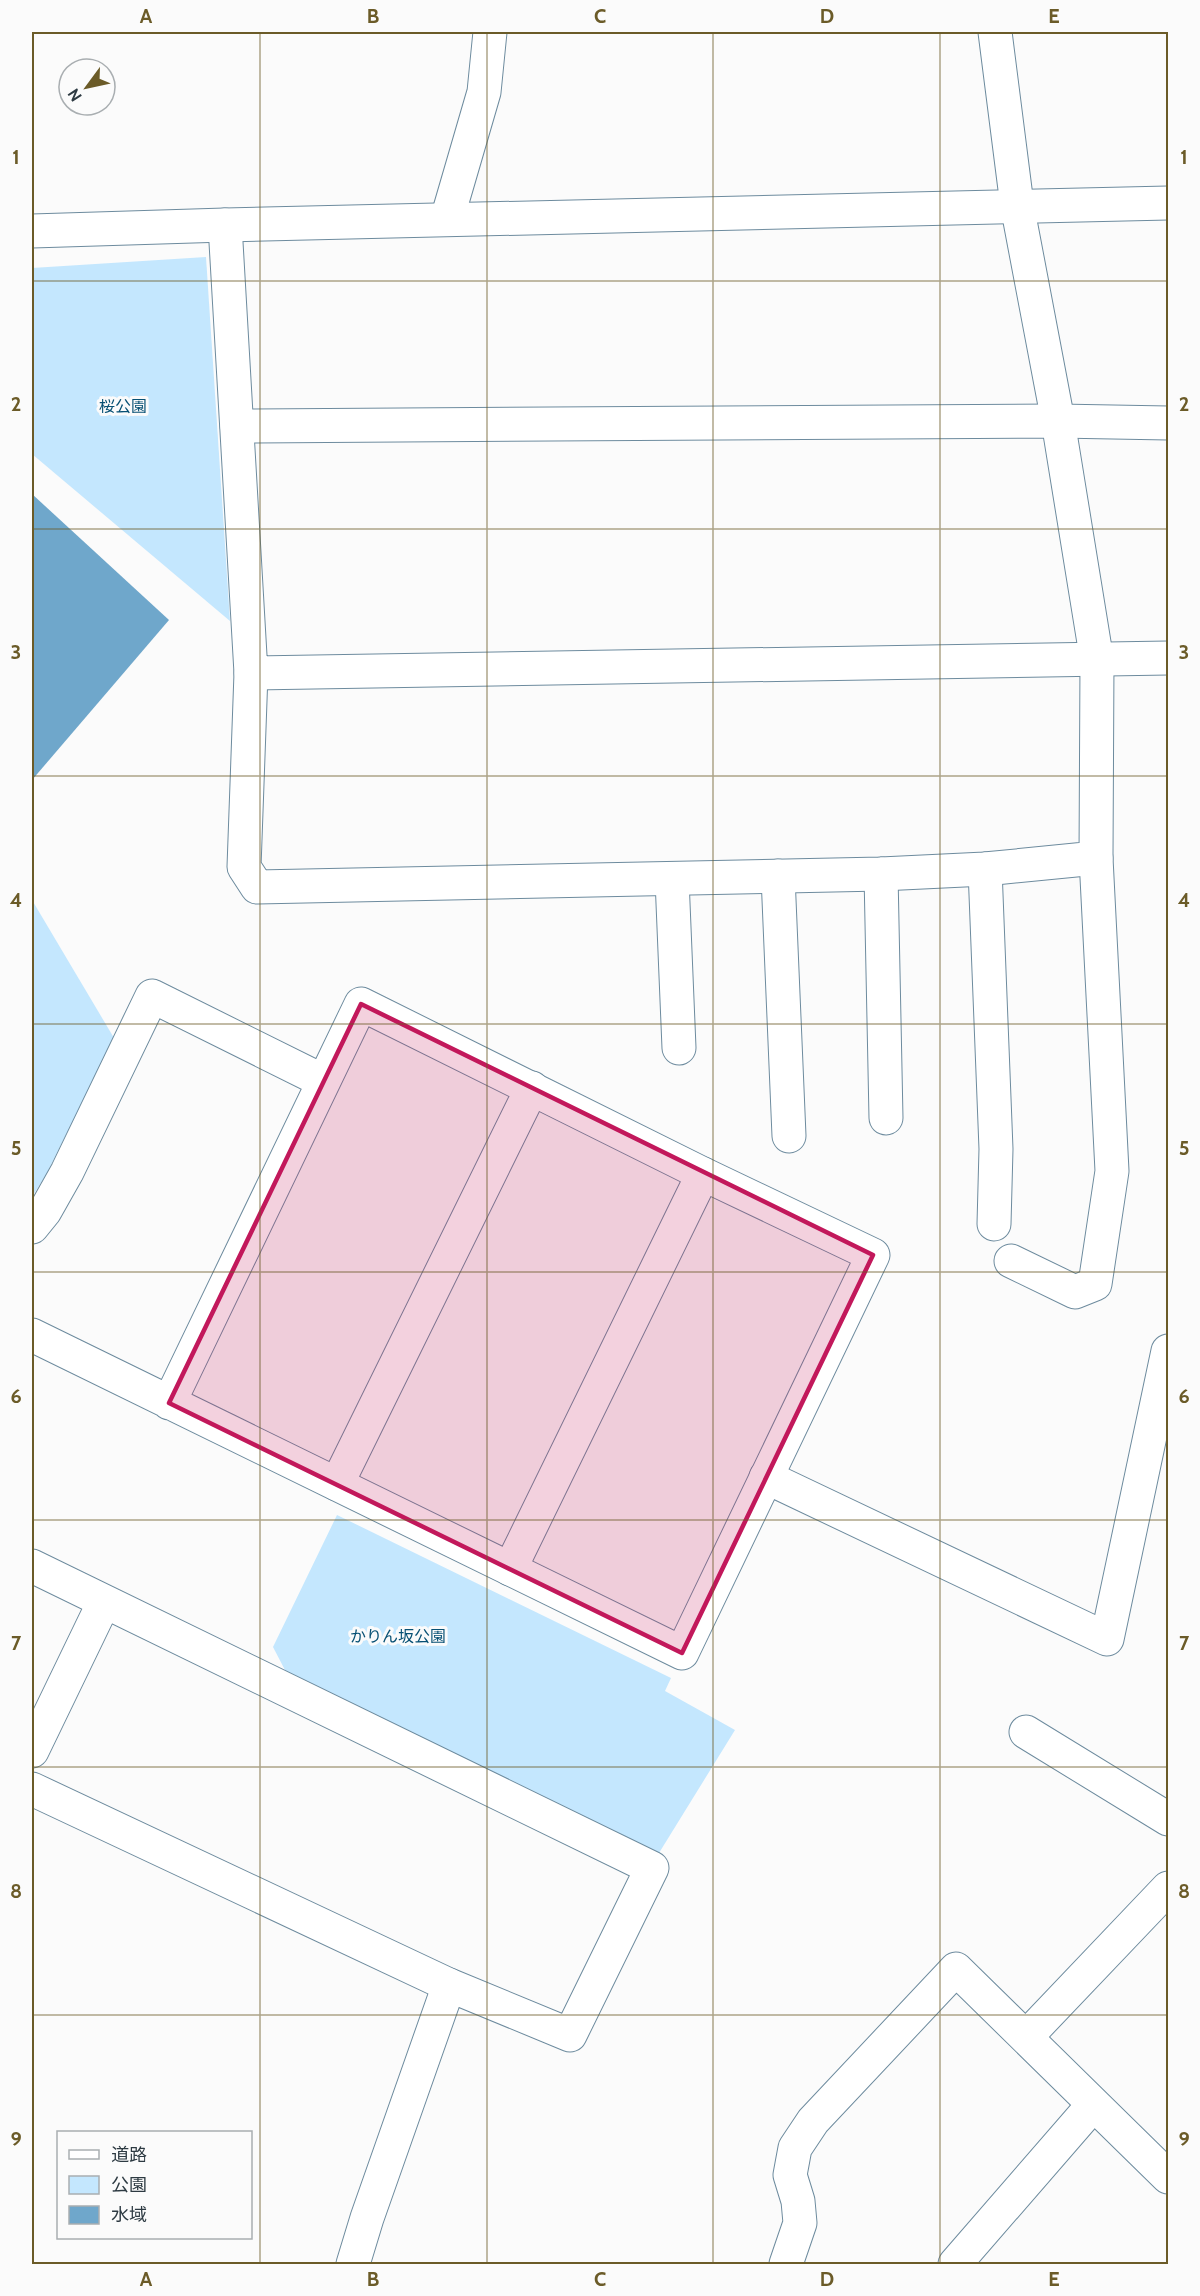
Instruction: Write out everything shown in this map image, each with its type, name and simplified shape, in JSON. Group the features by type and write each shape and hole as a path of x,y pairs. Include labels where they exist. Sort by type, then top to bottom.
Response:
{"street":[{"path":"447,219 484,93 490,32"},
{"path":"995,32 1017,205 1058,421 1097,661 1096,858 1112,1171 1095,1284 1076,1292 1011,1261"},
{"path":"32,231 1168,203"},
{"path":"225,225 251,673 244,867 257,887 881,873 985,869 1096,858"},
{"path":"237,426 1058,421 1168,423"},
{"path":"251,673 1097,661 1168,658"},
{"path":"985,869 996,1149 994,1224"},
{"path":"881,873 886,1118"},
{"path":"777,876 789,1136"},
{"path":"672,879 679,1048"},
{"path":"32,1227 45,1211 67,1172 152,996 323,1081"},
{"path":"32,1335 169,1403 682,1653 873,1255 703,1174 361,1004 169,1403"},
{"path":"337,1484 532,1088"},
{"path":"510,1569 703,1174"},
{"path":"766,1477 1107,1639 1168,1351"},
{"path":"32,1566 652,1868 570,2035 449,1985 32,1789"},
{"path":"32,1751 104,1602"},
{"path":"1026,1732 1168,1819"},
{"path":"1027,2036 1168,1888"},
{"path":"786,2265 800,2223 798,2201 790,2175 795,2148 813,2121 956,1969 1027,2036 1093,2105 1165,2166"},
{"path":"352,2265 449,1985"},
{"path":"955,2265 1093,2105"}],"highlighted area":[{"path":"361,1004 873,1255 682,1653 169,1403"}],"green space":[{"name":"桜公園","path":"206,257 230,621 32,454 32,268"},
{"path":"32,900 114,1038 47,1173 32,1197"},
{"name":"かりん坂公園","path":"337,1515 671,1678 665,1691 735,1730 659,1853 286,1672 273,1647"}],"water":[{"path":"32,494 169,620 32,780"}]}
